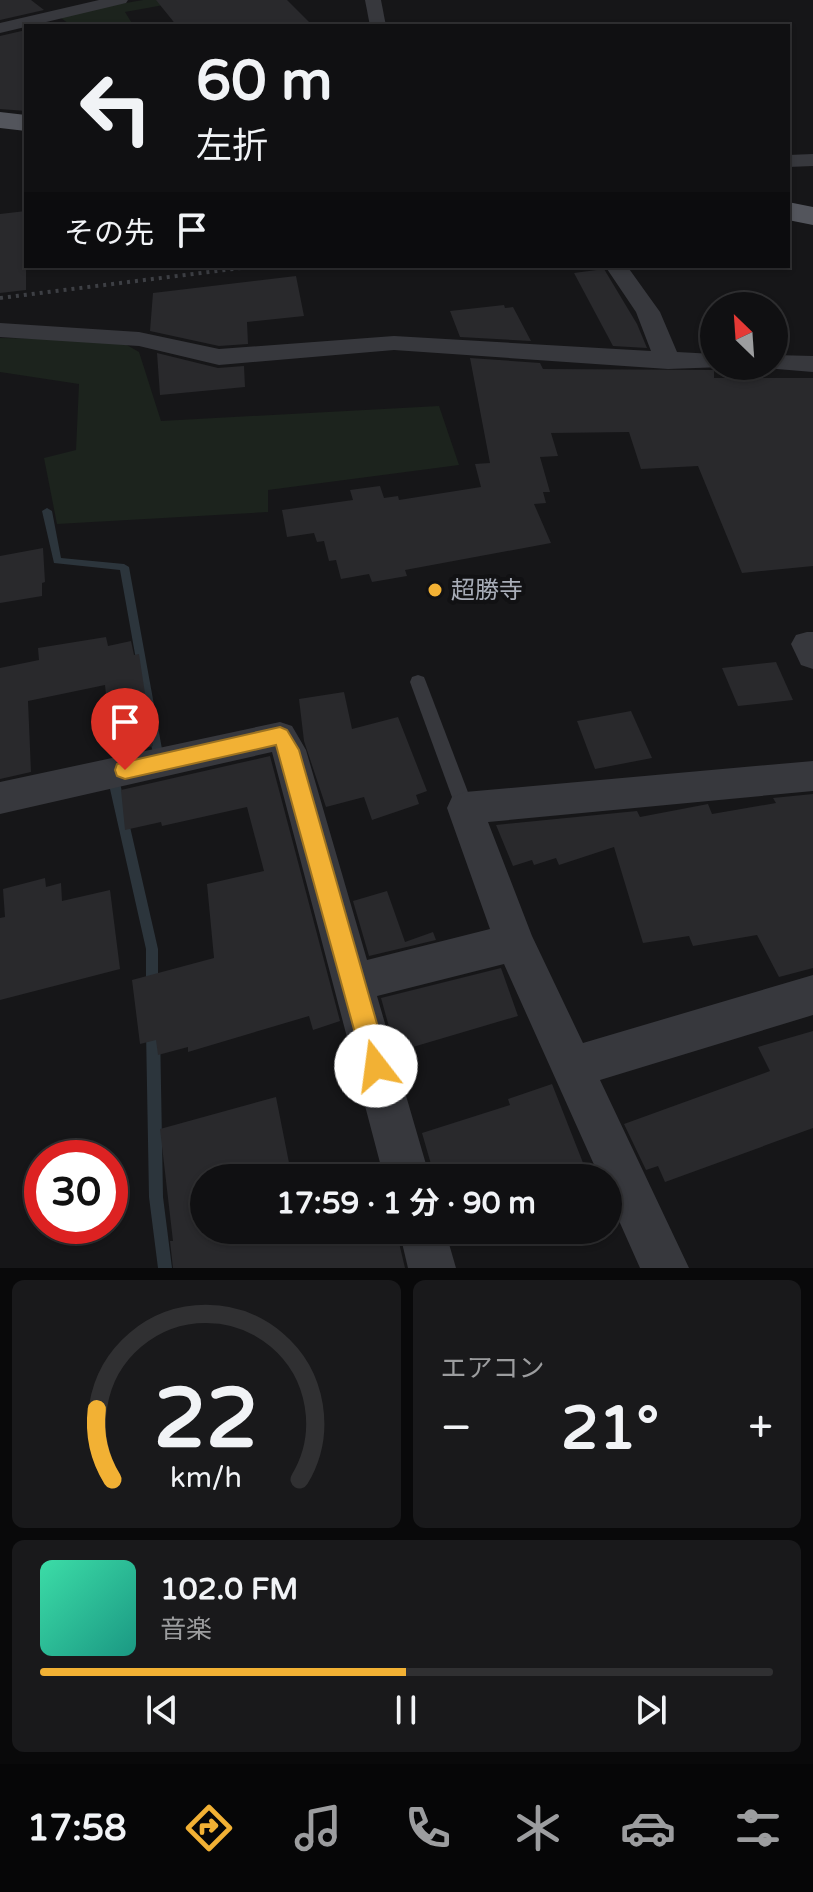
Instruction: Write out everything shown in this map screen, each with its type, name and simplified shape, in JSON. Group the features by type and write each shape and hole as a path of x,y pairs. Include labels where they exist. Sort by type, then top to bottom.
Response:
{"main road":[{"path":"0,120 24,123"},
{"path":"790,211 813,216"}],"street":[{"path":"27,24 120,0"},
{"path":"373,0 378,24"},
{"path":"0,31 24,25"},
{"path":"0,31 24,37"},
{"path":"790,161 813,160"},
{"path":"617,268 648,312 668,361"},
{"path":"0,330 139,339 219,357 394,343 700,362"},
{"path":"788,363 813,364"},
{"path":"813,644 807,644 813,656"},
{"path":"0,798 280,736 289,750 403,1164"},
{"path":"665,1268 514,942 465,808 813,776"},
{"path":"353,983 514,942"},
{"path":"573,1067 813,995"},
{"path":"426,1244 432,1268"}],"lane":[{"path":"418,682 465,808"}],"path":[{"path":"0,298 241,268"}],"shaded area":[{"path":"143,0 173,0 175,3 125,12 132,24 69,24 57,15"},
{"path":"0,338 118,340 139,352 161,421 439,406 459,465 268,490 268,512 57,524 44,458 76,450 79,384 0,372"}],"building":[{"path":"0,0 31,0 44,10 0,20"},
{"path":"156,0 287,0 311,24 175,24"},
{"path":"24,30 24,111 0,109 0,36"},
{"path":"24,211 26,290 0,293 0,214"},
{"path":"604,269 637,324 647,348 613,346 574,273"},
{"path":"296,276 304,316 247,322 248,344 219,346 150,331 153,293"},
{"path":"504,305 505,308 513,307 531,341 460,337 450,311"},
{"path":"157,353 218,368 244,366 245,387 160,395"},
{"path":"470,358 540,363 543,369 700,370 700,380 813,378 813,566 742,573 698,466 641,469 629,432 551,433 558,456 540,457 550,492 543,492 546,503 534,504 551,543 405,570 407,576 372,582 369,574 341,579 336,560 329,561 324,541 317,542 314,533 287,537 282,510 353,500 350,490 380,486 384,498 398,496 399,500 481,487 475,464 490,463"},
{"path":"43,548 45,582 42,583 42,596 0,603 0,556"},
{"path":"106,637 108,646 131,641 134,655 139,654 153,746 117,754 117,747 112,748 105,685 28,701 31,772 0,779 0,668 39,660 38,648"},
{"path":"776,662 793,700 738,706 722,668"},
{"path":"344,692 352,729 398,717 427,791 416,795 419,804 372,820 364,797 326,807 304,741 299,699"},
{"path":"631,711 652,758 595,769 577,721"},
{"path":"270,756 340,1021 313,1030 309,1016 188,1052 188,1047 158,1055 156,1040 140,1044 132,980 214,958 207,884 264,871 247,807 162,826 161,822 125,830 121,790"},
{"path":"813,794 813,968 779,977 757,935 693,946 689,936 643,943 614,847 559,865 556,858 534,865 532,860 513,866 496,825 637,811 640,817 708,804 712,814 776,803 773,798"},
{"path":"45,878 46,887 61,883 62,901 110,890 120,969 0,1000 0,918 5,917 3,889"},
{"path":"387,891 405,942 433,932 436,940 369,956 353,901"},
{"path":"501,968 518,1016 396,1052 381,998"},
{"path":"813,1031 813,1128 665,1182 658,1166 646,1170 624,1124 770,1071 758,1047"},
{"path":"552,1084 583,1164 431,1164 422,1133 510,1105 508,1099"},
{"path":"276,1097 289,1164 190,1164 190,1244 399,1244 405,1268 173,1268 170,1241 173,1241 160,1129"}],"waterway":[{"path":"47,511 57,561 124,567 157,749"},
{"path":"120,778 114,780 152,949 152,986"},
{"path":"153,1030 156,1197 165,1268"}],"place":[{"name":"超勝寺","path":"435,590"}],"route":[{"path":"125,770 280,736 289,750 376,1066"}]}
